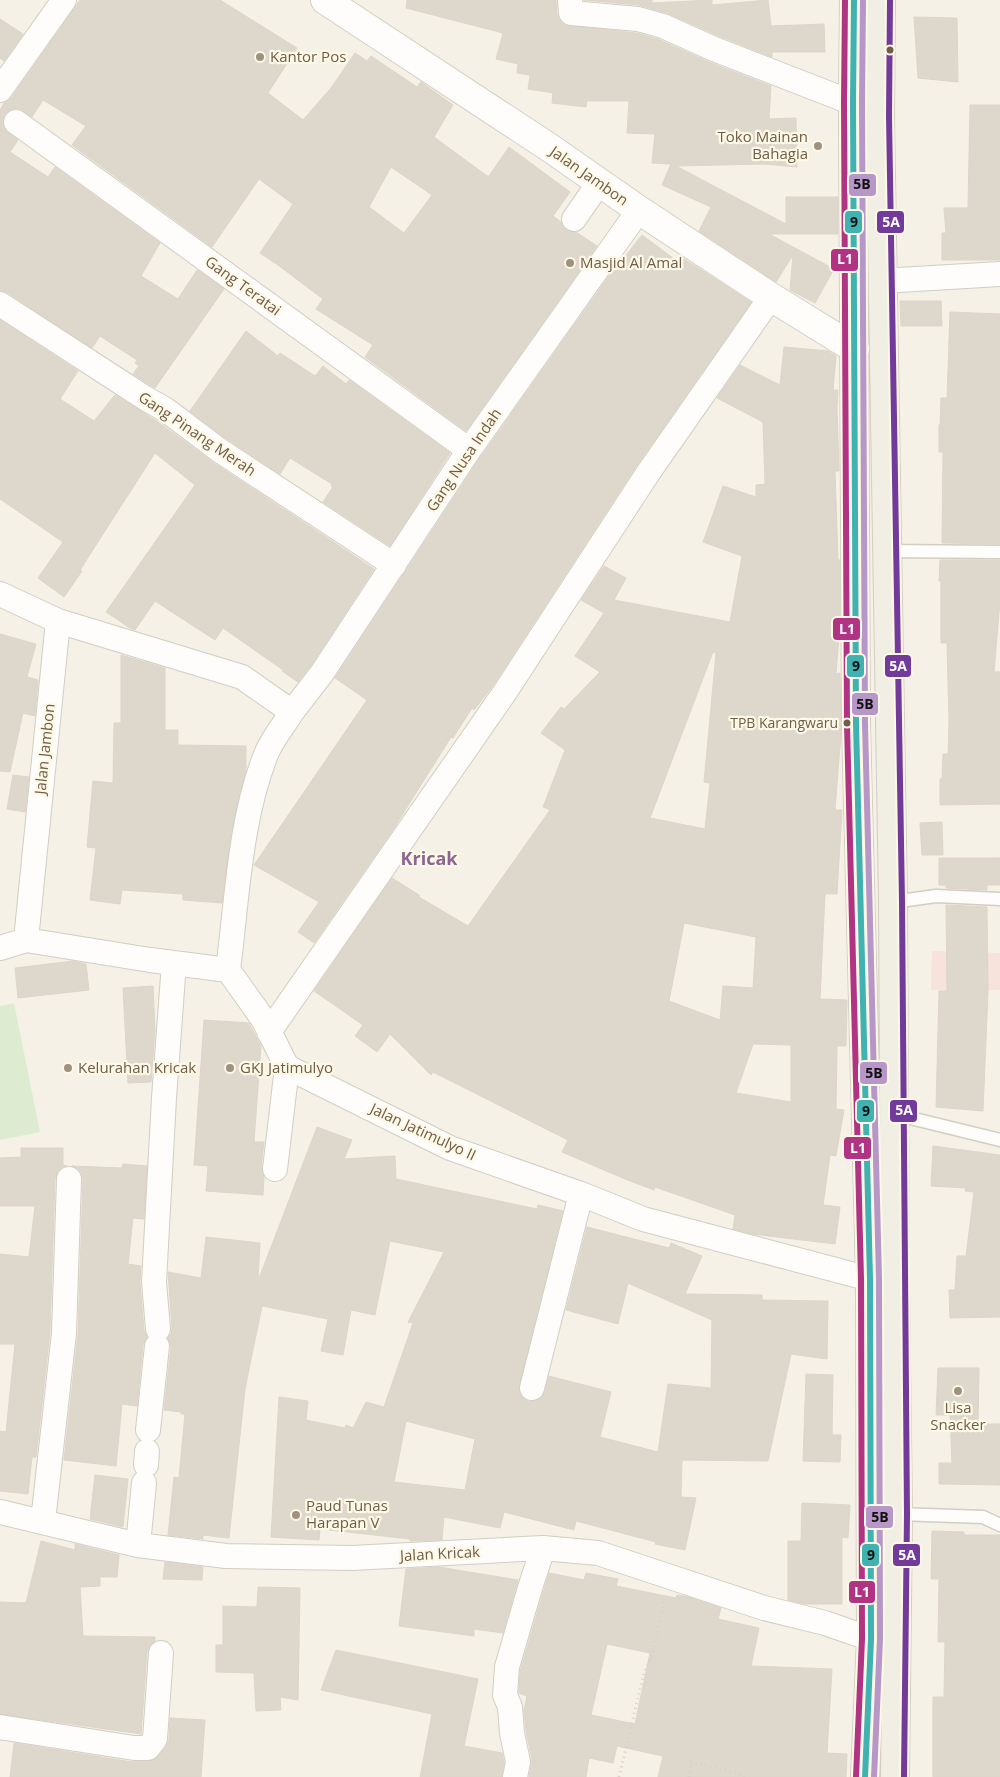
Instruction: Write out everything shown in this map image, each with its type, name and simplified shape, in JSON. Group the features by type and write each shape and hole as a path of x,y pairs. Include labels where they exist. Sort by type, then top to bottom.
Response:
{"main road":[{"name":"Jalan Jambon","path":"325,0 550,148 639,210 855,349"},
{"path":"854,0 856,724 882,1280 898,1514 895,1777"},
{"path":"865,1777 882,1280 894,1114 893,902 880,116 881,0"}],"street":[{"path":"0,90 64,0"},
{"path":"570,0 571,13 638,19 663,26 714,49 853,102"},
{"name":"Gang Teratai","path":"16,122 469,450"},
{"path":"574,219 599,183"},
{"name":"Gang Nusa Indah","path":"228,970 244,834 255,785 268,750 292,712 322,673 469,450 639,210"},
{"path":"882,281 1000,274"},
{"path":"269,1032 505,692 648,473 771,296"},
{"name":"Gang Pinang Merah","path":"0,304 166,410 219,450 394,565"},
{"path":"0,594 58,621 242,677 292,712"},
{"name":"Jalan Jambon","path":"26,940 58,621"},
{"path":"0,948 26,940 228,970 263,1019 287,1067 275,1169"},
{"path":"138,1545 158,1338 154,1282 164,1098 174,963"},
{"name":"Jalan Jatimulyo II","path":"287,1067 450,1148 581,1194 643,1219 882,1280"},
{"path":"43,1522 64,1332 70,1179"},
{"path":"532,1388 581,1194"},
{"name":"Jalan Kricak","path":"0,1512 138,1545 226,1556 352,1558 543,1548 598,1553 764,1608 825,1623 871,1639"},
{"path":"516,1777 518,1762 512,1733 510,1707 504,1695 507,1667 543,1548"},
{"path":"0,1727 134,1748 148,1748 155,1739 161,1653"}],"lane":[{"path":"886,551 1000,552"},
{"path":"893,902 936,896 1000,899"},
{"path":"894,1114 1000,1140"},
{"path":"898,1514 982,1517 1000,1525"}],"path":[{"path":"619,1777 644,1673 652,1655 670,1577"},
{"path":"689,1777 691,1762 739,1773 744,1777"}],"shaded area":[{"path":"932,951 1000,953 1000,990 931,990"}],"green space":[{"path":"14,1003 40,1132 0,1140 0,1006"}],"building":[{"path":"80,0 220,0 297,48 268,93 303,120 331,88 355,53 367,61 371,56 417,87 421,82 453,105 434,137 487,176 489,176 509,147 570,192 553,216 561,222 567,231 576,232 597,246 466,431 365,357 373,345 316,309 323,299 260,253 293,204 259,179 212,247 72,145 86,126 43,100 32,117 17,108 10,110 5,114 2,121 4,128 18,140 10,152 48,177 55,167 160,243 141,276 178,299 197,270 224,289 155,388 133,374 139,366 135,363 137,360 100,336 92,348 7,292 0,290 0,110 4,103 11,98","holes":["391,167 432,195 404,233 369,207"]},
{"path":"407,0 556,0 557,14 564,25 636,33 658,39 709,62 771,86 769,119 796,118 797,167 764,164 676,166 786,224 786,197 838,197 838,234 769,234 834,269 815,303 790,290 793,255 776,282 699,231 711,207 662,185 671,164 652,163 655,134 627,133 629,101 587,101 586,107 552,103 553,93 528,89 530,75 517,73 518,64 496,59 503,33 406,8"},
{"path":"584,0 652,0 652,3 712,0 712,5 768,0 771,26 824,24 825,52 772,52 772,57 667,13 639,5"},
{"path":"914,17 957,18 958,82 918,78"},
{"path":"0,19 23,34 4,61 0,58"},
{"path":"970,105 1000,105 1000,260 942,260 942,233 946,233 944,208 968,208"},
{"path":"642,235 681,264 684,259 751,302 637,465 494,684 474,710 472,708 453,738 451,737 394,828 314,943 298,932 319,902 254,865 367,700 335,678 480,458 619,262"},
{"path":"900,301 941,301 942,326 901,326"},
{"path":"950,312 1000,314 1000,544 942,543 943,452 939,452 939,425 941,398 947,398"},
{"path":"0,320 78,371 60,399 94,421 115,395 158,422 211,461 374,569 298,682 223,628 215,640 155,601 135,630 106,612 195,485 155,453 64,597 38,578 63,542 0,499"},
{"path":"246,331 278,356 280,353 315,376 323,366 346,384 349,380 450,453 390,546 323,502 333,487 331,486 332,484 290,458 280,474 227,439 190,411"},
{"path":"784,347 828,351 836,356 833,390 838,390 839,471 835,471 838,560 840,560 840,624 836,674 840,673 841,733 835,810 842,810 837,894 825,894 820,999 847,1000 846,1046 837,1046 836,1109 844,1110 836,1156 830,1155 823,1205 840,1207 835,1244 752,1234 733,1229 735,1215 655,1187 654,1190 562,1152 568,1140 433,1072 431,1075 390,1034 377,1052 355,1036 363,1025 314,991 392,878 419,895 419,897 468,926 550,810 543,807 565,750 541,733 561,707 564,709 600,672 575,656 604,613 581,600 604,566 626,578 614,600 730,622 742,556 703,542 723,486 756,497 756,485 765,484 763,422 717,398 740,365 780,385","holes":["713,652 716,653 704,782 710,783 705,829 650,818","684,923 756,937 753,988 723,986 720,1020 669,1001","753,1044 791,1045 791,1102 736,1093"]},
{"path":"940,560 1000,560 1000,601 994,672 1000,672 1000,804 940,805 940,779 942,779 943,754 948,754 949,722 947,643 941,643"},
{"path":"0,634 36,644 27,677 38,680 35,716 23,713 10,772 0,771"},
{"path":"121,655 165,668 165,730 178,730 178,745 246,746 246,770 232,829 222,903 183,900 183,894 122,890 120,904 90,900 96,848 87,847 93,781 113,783 114,723 121,723"},
{"path":"13,775 29,777 25,812 7,809"},
{"path":"942,822 943,855 922,855 920,823"},
{"path":"939,858 1000,858 1000,885 987,885 987,890 946,888 946,885 939,885"},
{"path":"946,905 987,907 988,993 983,1111 936,1107 939,991 947,991"},
{"path":"73,961 86,964 89,990 18,998 15,968"},
{"path":"153,986 155,1031 151,1082 128,1083 123,988"},
{"path":"204,1020 249,1023 261,1046 254,1142 264,1142 261,1167 264,1177 263,1195 206,1191 208,1166 194,1165"},
{"path":"317,1127 352,1140 344,1159 395,1156 396,1179 537,1209 538,1205 563,1211 519,1391 522,1397 528,1401 536,1401 545,1392 549,1376 611,1392 600,1437 658,1452 668,1384 711,1388 712,1320 628,1283 618,1324 566,1310 587,1227 669,1248 671,1243 702,1256 685,1294 762,1295 762,1300 828,1301 827,1359 791,1354 768,1461 682,1460 681,1497 696,1498 685,1550 655,1544 656,1542 576,1521 574,1530 504,1512 500,1528 444,1517 442,1540 410,1541 410,1539 320,1529 319,1540 271,1537 279,1397 308,1401 306,1420 345,1428 346,1425 353,1428 366,1402 384,1407 413,1323 408,1322 444,1252 390,1241 375,1315 351,1310 343,1355 321,1351 328,1319 262,1306 245,1389 229,1538 203,1535 203,1539 168,1535 174,1477 179,1478 185,1414 164,1410 171,1347 168,1338 172,1328 168,1272 201,1278 206,1237 260,1243 258,1281","holes":["406,1421 475,1439 465,1490 394,1482"]},
{"path":"933,1146 1000,1155 1000,1317 950,1318 949,1290 955,1290 957,1256 966,1256 974,1192 965,1191 966,1188 931,1186"},
{"path":"21,1148 63,1148 63,1165 67,1166 62,1167 58,1171 55,1179 50,1332 36,1457 32,1457 28,1494 0,1491 0,1431 6,1432 15,1344 0,1344 0,1254 29,1257 35,1206 0,1206 0,1158 21,1157"},
{"path":"123,1164 147,1166 144,1219 133,1218 128,1264 141,1266 140,1283 144,1330 147,1337 143,1345 137,1406 122,1404 116,1466 64,1460 78,1334 83,1179 81,1172 72,1166 122,1168"},
{"path":"938,1368 979,1368 978,1424 1000,1424 1000,1485 939,1484 939,1463 952,1463 950,1415 936,1415"},
{"path":"806,1374 833,1375 832,1435 841,1435 840,1462 803,1461"},
{"path":"95,1475 128,1479 123,1527 90,1519"},
{"path":"802,1503 850,1505 848,1538 842,1537 842,1604 805,1604 788,1600 788,1541 801,1541"},
{"path":"932,1531 964,1532 964,1535 1000,1535 1000,1777 933,1777 933,1697 944,1697 945,1642 938,1642 939,1579 931,1579"},
{"path":"41,1541 75,1550 75,1544 119,1555 117,1577 100,1577 100,1586 80,1587 83,1636 155,1637 155,1641 149,1646 147,1652 141,1734 0,1714 0,1602 26,1603"},
{"path":"165,1562 203,1567 202,1580 163,1579"},
{"path":"439,1567 518,1580 503,1633 474,1629 474,1636 399,1626 406,1569"},
{"path":"549,1573 584,1580 586,1573 618,1579 616,1586 676,1598 677,1595 688,1597 721,1608 718,1619 759,1628 751,1666 832,1669 827,1753 847,1754 846,1777 658,1777 663,1756 617,1746 613,1763 589,1758 586,1777 529,1777 532,1760 524,1710 527,1696 519,1693 520,1672","holes":["607,1644 650,1653 635,1724 591,1715"]},
{"path":"258,1587 300,1588 298,1700 280,1697 281,1710 256,1711 254,1673 216,1672 216,1645 223,1645 223,1606 257,1607"},
{"path":"336,1650 478,1679 464,1746 502,1753 504,1762 502,1777 420,1777 432,1714 321,1690"},
{"path":"170,1718 205,1720 201,1777 10,1777 14,1743 132,1762 154,1760 166,1747 169,1740"}],"transit line":[{"name":"L1","path":"845,0 847,724 861,1279 862,1639 856,1777"},
{"name":"9","path":"854,0 856,724 870,1279 871,1639 865,1777"},
{"name":"5B","path":"863,0 865,724 879,1279 880,1639 874,1777"},
{"name":"5A","path":"890,0 889,116 902,902 907,1514 904,1777"}],"place":[{"name":"Kantor Pos","path":"260,57"},
{"name":"Toko Mainan Bahagia","path":"818,146"},
{"name":"Masjid Al Amal","path":"570,263"},
{"name":"TPB Karangwaru","path":"847,723"},
{"name":"Kelurahan Kricak","path":"68,1068"},
{"name":"GKJ Jatimulyo","path":"230,1068"},
{"name":"Lisa Snacker","path":"958,1391"},
{"name":"Paud Tunas Harapan V","path":"296,1515"}],"district":[{"name":"Kricak","path":"429,859"}]}
